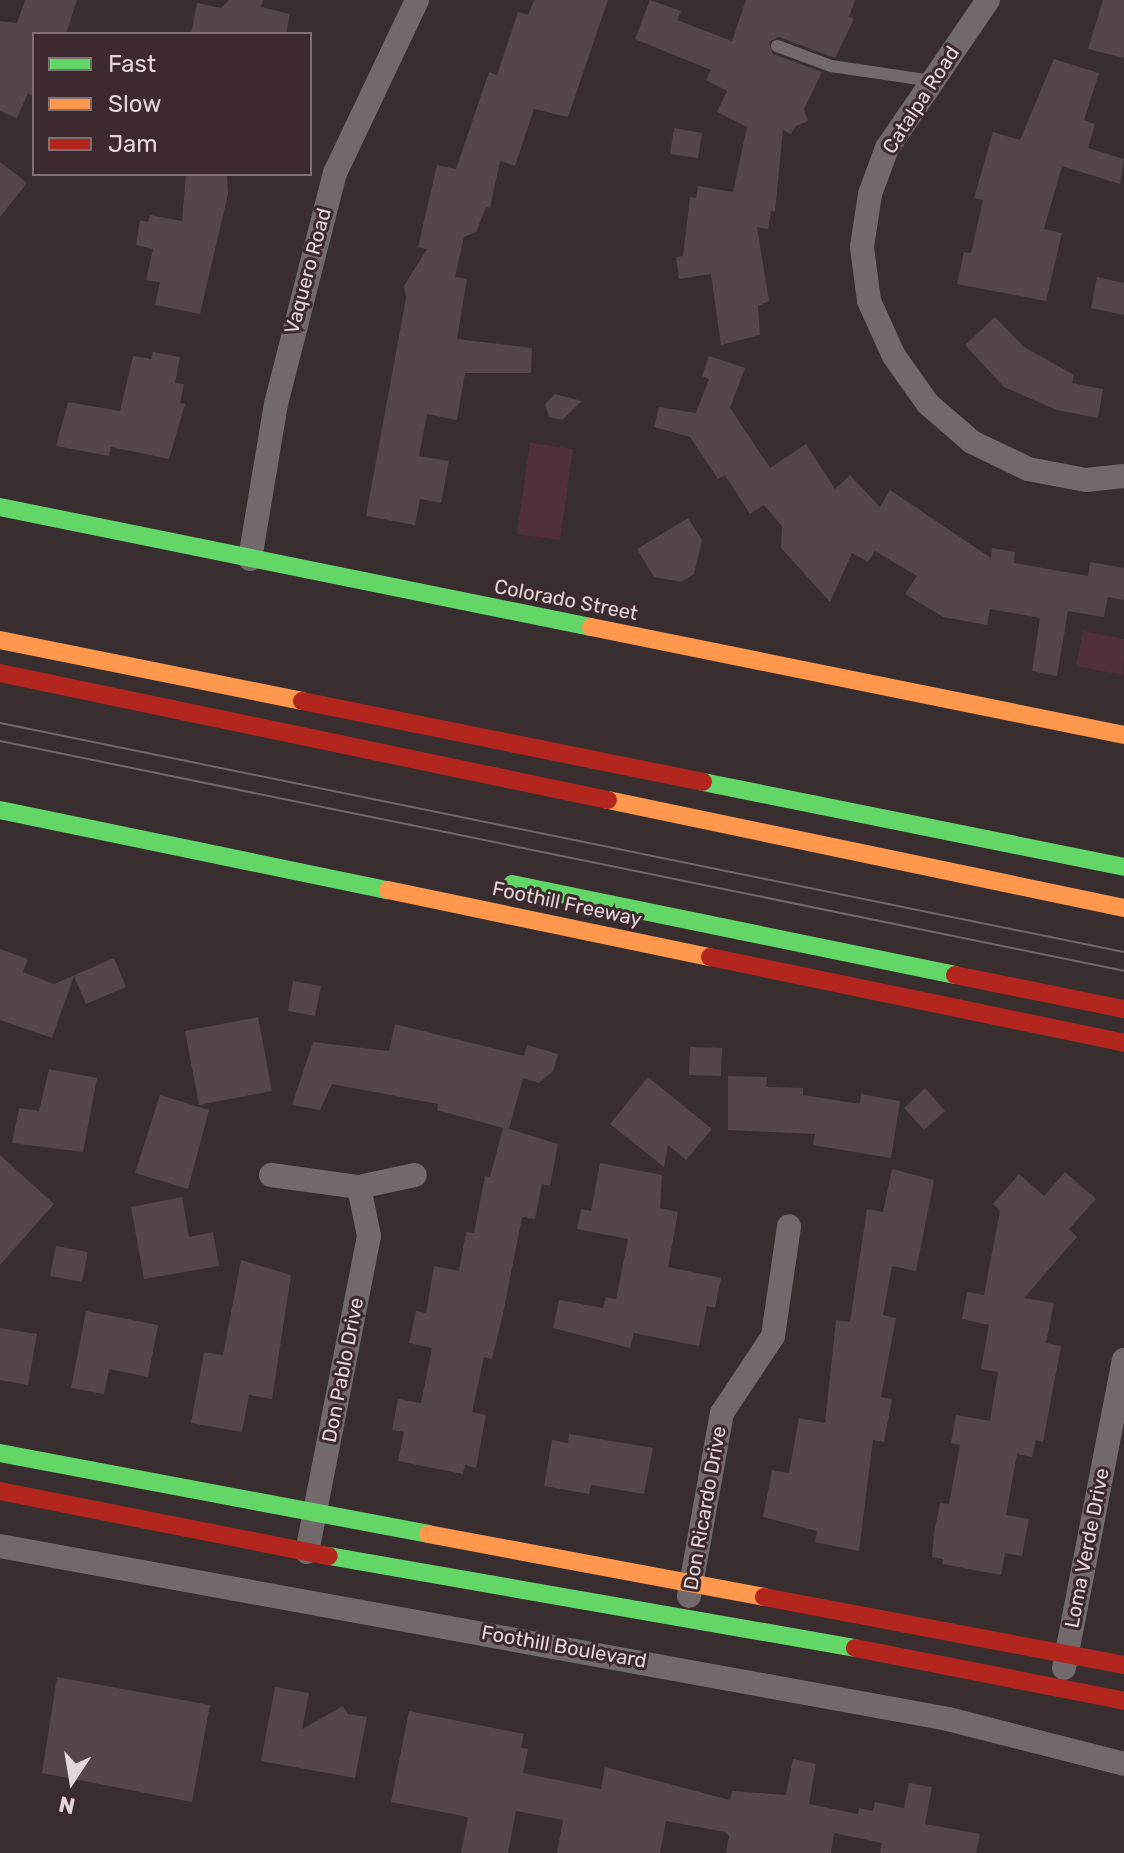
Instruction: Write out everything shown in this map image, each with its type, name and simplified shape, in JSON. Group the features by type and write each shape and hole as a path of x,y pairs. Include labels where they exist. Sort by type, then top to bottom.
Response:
{"main road":[{"name":"Colorado Street","path":"0,507 1124,735"},
{"path":"0,640 1124,867"},
{"path":"0,673 1124,908"},
{"name":"Foothill Freeway","path":"0,810 1124,1043"},
{"path":"496,881 1124,1009"},
{"path":"0,1453 1124,1665"},
{"path":"0,1491 307,1552 685,1614 1124,1701"}],"street":[{"name":"Vaquero Road","path":"250,559 276,404 335,173 417,0"},
{"name":"Catalpa Road","path":"988,0 887,148 870,194 862,247 869,301 894,356 928,404 972,442 1028,469 1086,480 1124,476"},
{"path":"271,1175 359,1187 415,1175"},
{"name":"Don Pablo Drive","path":"307,1552 369,1236 359,1187"},
{"name":"Don Ricardo Drive","path":"685,1614 722,1413 773,1336 789,1226"},
{"name":"Loma Verde Drive","path":"1060,1689 1124,1360"},
{"name":"Foothill Boulevard","path":"0,1546 948,1719 1124,1764"}],"lane":[{"path":"777,46 831,66 932,81"}],"shaded area":[{"path":"530,443 573,449 560,540 517,534"},
{"path":"1083,631 1124,639 1123,675 1076,666"}],"building":[{"path":"25,0 77,0 67,32 32,32 32,96 28,93 17,118 0,111 0,21 17,23"},
{"path":"229,0 263,0 261,7 290,14 286,32 191,32 197,3 221,8"},
{"path":"534,0 608,0 568,117 534,109 515,166 500,161 490,208 486,207 476,232 464,237 455,277 467,279 457,339 532,348 531,373 465,373 457,420 427,414 419,456 449,461 441,503 420,499 415,525 366,516 406,298 404,286 427,249 418,247 437,165 456,169 489,72 497,75 518,12 528,15"},
{"path":"650,0 681,11 677,20 732,41 746,0 855,0 849,17 854,19 835,58 779,37 769,42 773,54 822,72 804,109 808,121 796,126 791,134 783,130 775,212 771,211 768,229 757,227 769,301 758,306 760,335 721,345 711,274 679,279 676,257 683,256 690,197 696,198 698,186 733,192 747,127 717,112 727,91 706,80 711,70 635,39"},
{"path":"1103,0 1124,0 1124,58 1088,49"},
{"path":"1054,59 1099,73 1084,120 1095,124 1088,148 1124,159 1120,184 1062,166 1044,229 1062,233 1046,301 957,284 964,252 971,253 983,200 974,198 993,132 1020,140"},
{"path":"674,128 702,133 698,158 670,154"},
{"path":"0,162 27,183 0,217"},
{"path":"186,176 227,176 228,194 200,314 155,305 160,282 146,280 153,249 136,245 140,220 148,222 150,215 182,221"},
{"path":"1097,277 1124,283 1124,315 1091,308"},
{"path":"995,317 1024,347 1074,375 1072,383 1103,389 1098,418 1057,410 1004,387 965,345"},
{"path":"153,352 180,357 175,383 184,384 180,403 185,404 169,459 111,447 109,456 56,446 68,402 120,411 133,356 151,359"},
{"path":"709,356 745,368 730,408 770,468 806,444 835,489 850,475 880,507 890,490 991,558 992,548 1015,552 1014,563 1088,576 1090,562 1124,568 1124,600 1108,597 1104,617 1068,611 1057,676 1032,671 1040,618 990,609 987,625 943,617 905,594 917,576 875,551 868,562 852,553 830,602 781,548 782,526 764,505 750,514 725,475 718,479 690,437 654,427 659,407 696,413 709,379 702,376"},
{"path":"555,394 582,401 562,420 549,417 545,404"},
{"path":"688,518 702,540 694,574 681,582 654,577 637,549"},
{"path":"0,949 28,959 23,972 54,984 114,958 126,987 86,1004 74,976 52,1038 0,1020"},
{"path":"293,981 321,986 315,1016 288,1011"},
{"path":"258,1017 272,1091 199,1105 185,1031"},
{"path":"395,1024 524,1056 527,1045 558,1054 553,1071 539,1083 523,1078 509,1129 558,1144 550,1186 542,1184 535,1219 522,1217 492,1359 484,1357 472,1412 486,1415 476,1468 465,1465 463,1474 398,1461 404,1432 392,1430 398,1399 421,1403 432,1348 409,1343 416,1311 426,1313 434,1266 459,1271 466,1232 474,1233 485,1176 490,1177 503,1128 437,1110 438,1104 332,1084 320,1110 292,1105 313,1042 389,1051"},
{"path":"690,1047 722,1048 721,1076 689,1075"},
{"path":"49,1069 97,1078 83,1152 12,1143 19,1108 39,1111"},
{"path":"728,1076 767,1077 766,1087 803,1088 803,1095 860,1104 861,1094 900,1101 891,1158 813,1145 815,1134 728,1130"},
{"path":"648,1077 712,1129 686,1160 668,1145 664,1167 610,1124"},
{"path":"925,1088 945,1111 924,1130 904,1108"},
{"path":"160,1095 209,1110 188,1189 135,1173"},
{"path":"0,1155 54,1204 0,1265"},
{"path":"600,1163 662,1175 660,1208 678,1212 668,1267 721,1278 715,1308 707,1306 699,1346 634,1333 630,1348 553,1328 559,1300 603,1308 606,1297 616,1299 628,1239 577,1229 581,1209 591,1211"},
{"path":"892,1169 934,1180 916,1271 892,1266 883,1315 896,1318 881,1397 892,1399 884,1442 873,1440 859,1551 815,1542 817,1531 763,1517 772,1470 789,1473 799,1418 825,1423 836,1320 850,1322 867,1209 883,1212"},
{"path":"1065,1172 1096,1199 1069,1229 1077,1237 1024,1298 1054,1303 1046,1343 1061,1346 1043,1442 1036,1440 1032,1457 1017,1454 1006,1515 1029,1519 1022,1556 1005,1553 1001,1575 942,1564 943,1559 932,1557 934,1533 940,1503 949,1504 960,1445 951,1443 956,1415 990,1421 998,1372 981,1369 989,1325 962,1319 967,1292 984,1295 1000,1211 993,1204 1019,1174 1044,1196"},
{"path":"182,1197 189,1237 213,1232 219,1266 144,1279 131,1207"},
{"path":"56,1246 88,1252 82,1282 50,1276"},
{"path":"241,1260 291,1275 272,1399 249,1395 242,1432 191,1423 204,1352 223,1355"},
{"path":"86,1311 158,1325 148,1377 109,1369 104,1394 71,1388"},
{"path":"0,1328 37,1334 28,1385 0,1380"},
{"path":"569,1434 653,1448 644,1494 591,1485 589,1494 544,1486 552,1440 568,1443"},
{"path":"57,1677 210,1705 192,1802 42,1773"},
{"path":"275,1687 309,1693 302,1729 343,1706 348,1714 367,1717 355,1778 261,1761"},
{"path":"409,1711 524,1734 521,1748 528,1749 523,1773 601,1789 605,1767 730,1800 732,1791 786,1795 793,1759 816,1764 809,1804 858,1814 859,1808 873,1811 875,1802 904,1808 909,1783 932,1787 925,1824 980,1834 976,1853 880,1853 882,1843 834,1833 831,1853 726,1853 729,1836 725,1832 666,1821 660,1853 557,1853 563,1820 516,1811 508,1853 461,1853 468,1817 391,1802"}],"tram line":[{"path":"0,723 1124,952"},
{"path":"0,741 1124,971"}],"traffic: fast":[{"path":"0,507 591,627"},
{"path":"703,782 1124,867"},
{"path":"0,810 388,890"},
{"path":"512,884 955,975"},
{"path":"0,1453 428,1534"},
{"path":"329,1556 855,1648"}],"traffic: slow":[{"path":"591,627 1124,735"},
{"path":"0,640 302,701"},
{"path":"608,800 1124,908"},
{"path":"388,890 710,957"},
{"path":"428,1534 764,1597"}],"traffic: jam":[{"path":"0,673 608,800"},
{"path":"302,701 703,782"},
{"path":"710,957 1124,1043"},
{"path":"955,975 1124,1009"},
{"path":"0,1491 329,1556"},
{"path":"764,1597 1124,1665"},
{"path":"855,1648 1124,1701"}]}
